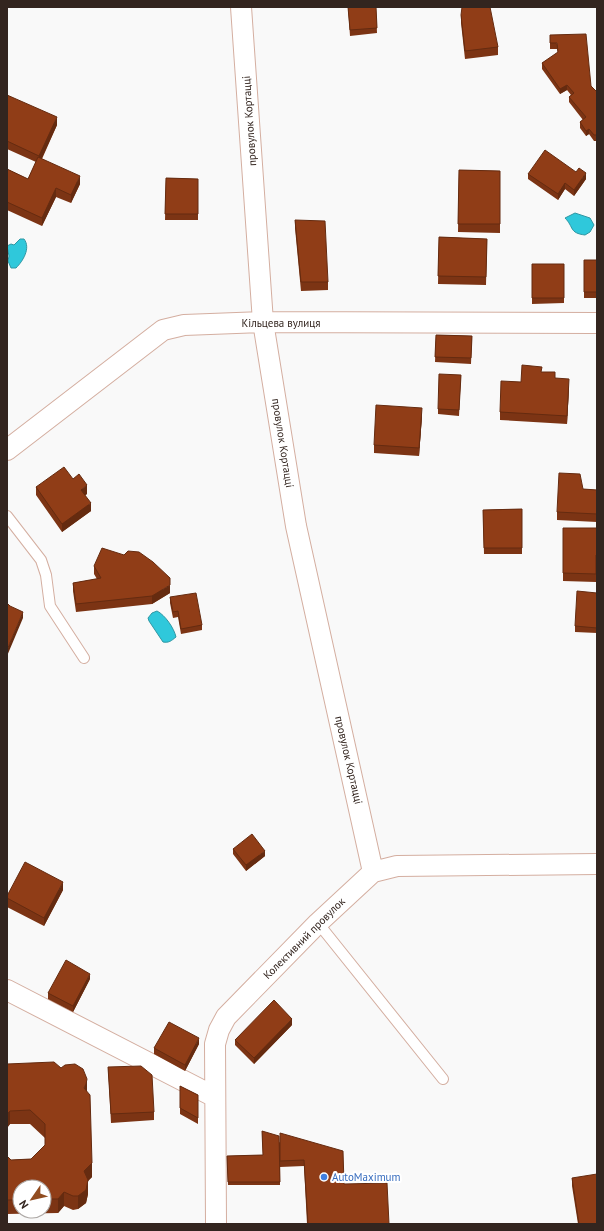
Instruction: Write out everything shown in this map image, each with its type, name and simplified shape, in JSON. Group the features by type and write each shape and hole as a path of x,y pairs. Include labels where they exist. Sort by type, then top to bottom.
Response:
{"street":[{"name":"провулок Кортацці","path":"241,7 263,322 296,526 373,872"},
{"name":"Кільцева вулиця","path":"7,450 163,330 184,325 263,322 597,323"},
{"name":"Колективний провулок","path":"216,1224 215,1044 219,1030 226,1017 318,924 373,872 397,866 597,864"},
{"path":"7,990 215,1097"}],"lane":[{"path":"7,516 41,560 46,576 50,606 84,658"},
{"path":"318,924 443,1079"}],"water":[{"path":"575,213 590,218 594,225 590,232 585,235 576,233 572,229 565,218"},
{"path":"20,239 24,239 27,246 25,254 16,268 11,268 8,261 9,256 7,246 11,244 14,245"},
{"path":"157,611 166,619 175,633 176,637 170,641 163,642 149,621 148,618 152,613"}],"building":[{"path":"348,7 376,7 377,28 350,30"},
{"path":"462,7 490,7 498,47 465,51 461,15"},
{"path":"586,34 591,86 597,92 597,135 594,135 589,129 586,131 580,122 586,117 569,97 574,93 567,85 560,89 542,63 558,52 557,43 550,43 550,35"},
{"path":"7,95 57,117 39,156 7,141"},
{"path":"545,150 576,172 579,168 586,173 574,190 565,183 558,194 528,174"},
{"path":"38,157 80,176 71,195 56,188 42,218 7,202 7,169 28,179"},
{"path":"459,170 500,171 500,224 458,224"},
{"path":"166,178 198,179 198,214 165,214"},
{"path":"295,220 325,221 328,282 301,282"},
{"path":"439,237 487,239 486,277 438,276"},
{"path":"584,260 597,260 597,292 584,292"},
{"path":"532,264 564,264 564,298 532,298"},
{"path":"436,335 472,336 471,358 435,357"},
{"path":"522,365 542,367 541,372 555,372 555,378 569,379 567,416 500,412 501,381 521,382"},
{"path":"439,374 461,375 459,410 438,409"},
{"path":"376,405 422,408 419,448 374,445"},
{"path":"64,467 73,479 79,474 87,485 81,490 91,503 62,524 36,487"},
{"path":"559,473 580,474 583,489 597,490 597,514 557,512"},
{"path":"522,509 522,548 484,548 483,510"},
{"path":"563,528 597,528 596,574 563,573"},
{"path":"102,548 124,555 128,551 139,552 153,562 170,578 170,585 152,596 76,604 73,583 101,578 94,566"},
{"path":"577,591 597,593 597,628 575,626"},
{"path":"196,593 202,625 181,629 178,611 173,612 170,597"},
{"path":"7,603 23,612 7,650"},
{"path":"252,834 265,851 246,865 233,849"},
{"path":"25,862 63,882 44,918 7,898"},
{"path":"66,960 90,974 73,1006 48,993"},
{"path":"274,1000 292,1019 254,1058 235,1040"},
{"path":"169,1022 199,1038 185,1065 154,1048"},
{"path":"54,1062 61,1068 65,1065 75,1064 83,1069 87,1079 84,1088 90,1095 92,1163 84,1171 88,1180 86,1190 78,1196 73,1196 64,1192 58,1199 52,1199 52,1179 12,1179 12,1200 7,1200 7,1156 11,1160 31,1159 45,1145 45,1124 30,1110 10,1111 7,1114 7,1064"},
{"path":"141,1066 152,1075 154,1112 111,1114 108,1067"},
{"path":"180,1086 198,1095 198,1118 180,1108"},
{"path":"262,1131 279,1136 280,1182 228,1182 227,1156 263,1155"},
{"name":"AutoMaximum","path":"280,1133 343,1151 344,1184 387,1183 389,1224 308,1224 304,1160 280,1161"},
{"path":"597,1174 597,1224 579,1224 572,1178"}],"place":[{"name":"AutoMaximum","path":"324,1177"}]}
